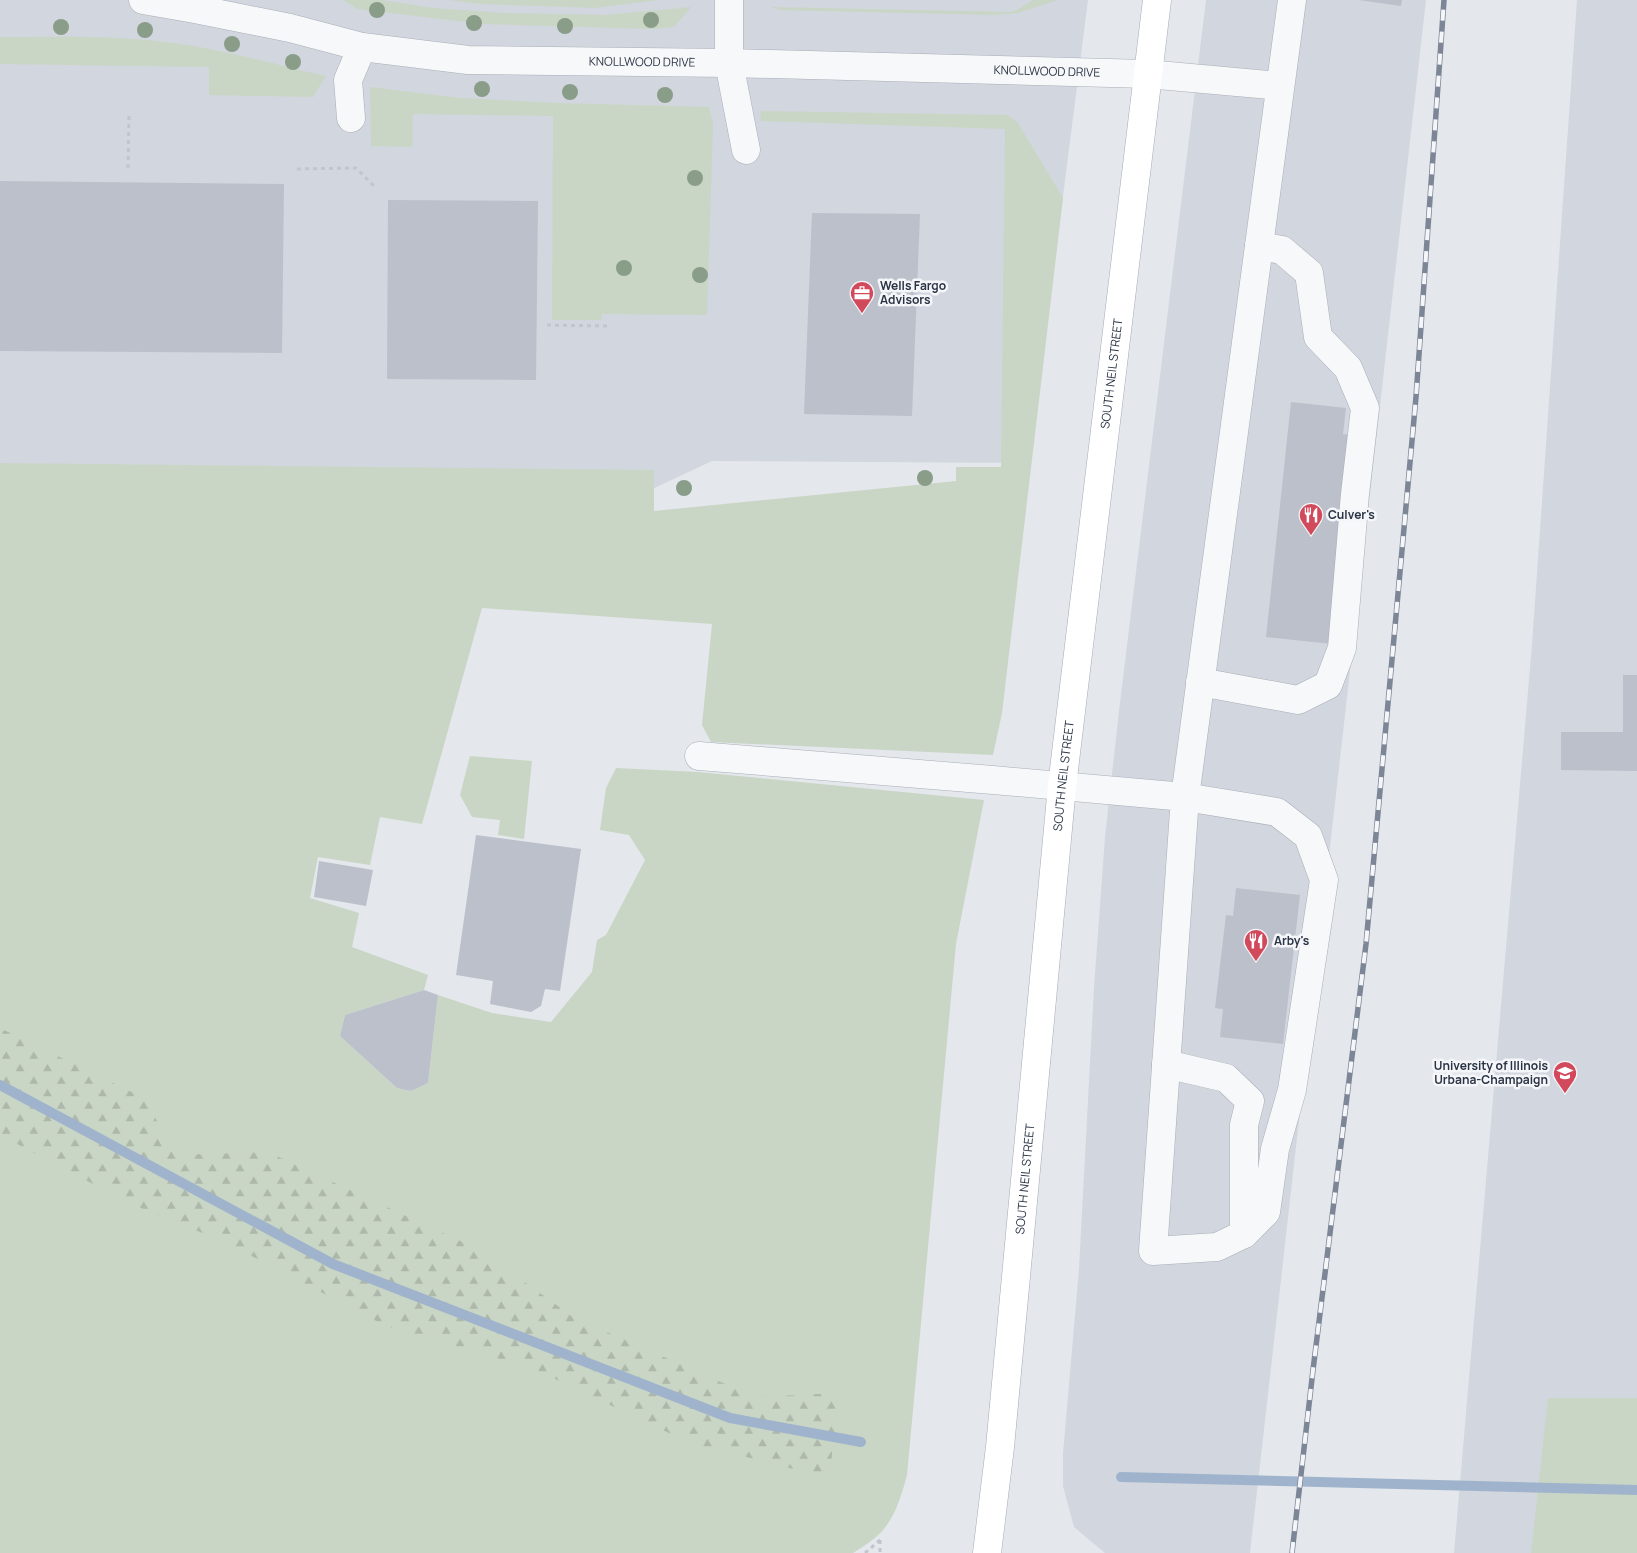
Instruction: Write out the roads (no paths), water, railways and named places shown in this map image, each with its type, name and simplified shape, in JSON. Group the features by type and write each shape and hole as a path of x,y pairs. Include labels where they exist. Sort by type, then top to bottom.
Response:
{"main road":[{"name":"SOUTH NEIL STREET","path":"987,1553 1000,1446 1062,786 1156,0"}],"street":[{"name":"KNOLLWOOD DRIVE","path":"143,0 290,28 362,47 468,60 729,63 1147,74 1280,86"},
{"path":"729,0 729,63 746,150"},
{"path":"699,756 1185,798 1277,812 1308,836 1324,880 1292,1090 1276,1149 1266,1212 1244,1234 1217,1247 1153,1251 1185,798 1292,0"},
{"path":"351,118 348,80 362,47"},
{"path":"1200,682 1298,700 1328,685 1342,648 1355,494 1365,408 1348,368 1318,337 1309,273 1282,250 1259,246"},
{"path":"1166,1064 1226,1078 1250,1100 1244,1125 1244,1234"}],"waterway":[{"path":"0,1085 333,1264 730,1418 861,1442"},
{"path":"1121,1477 1637,1490"}],"railway":[{"path":"1292,1553 1366,944 1416,397 1444,0"}],"place":[{"name":"Wells Fargo Advisors","path":"862,314"},
{"name":"Culver's","path":"1311,536"},
{"name":"Arby's","path":"1256,962"},
{"name":"University of Illinois Urbana-Champaign","path":"1565,1094"}]}
